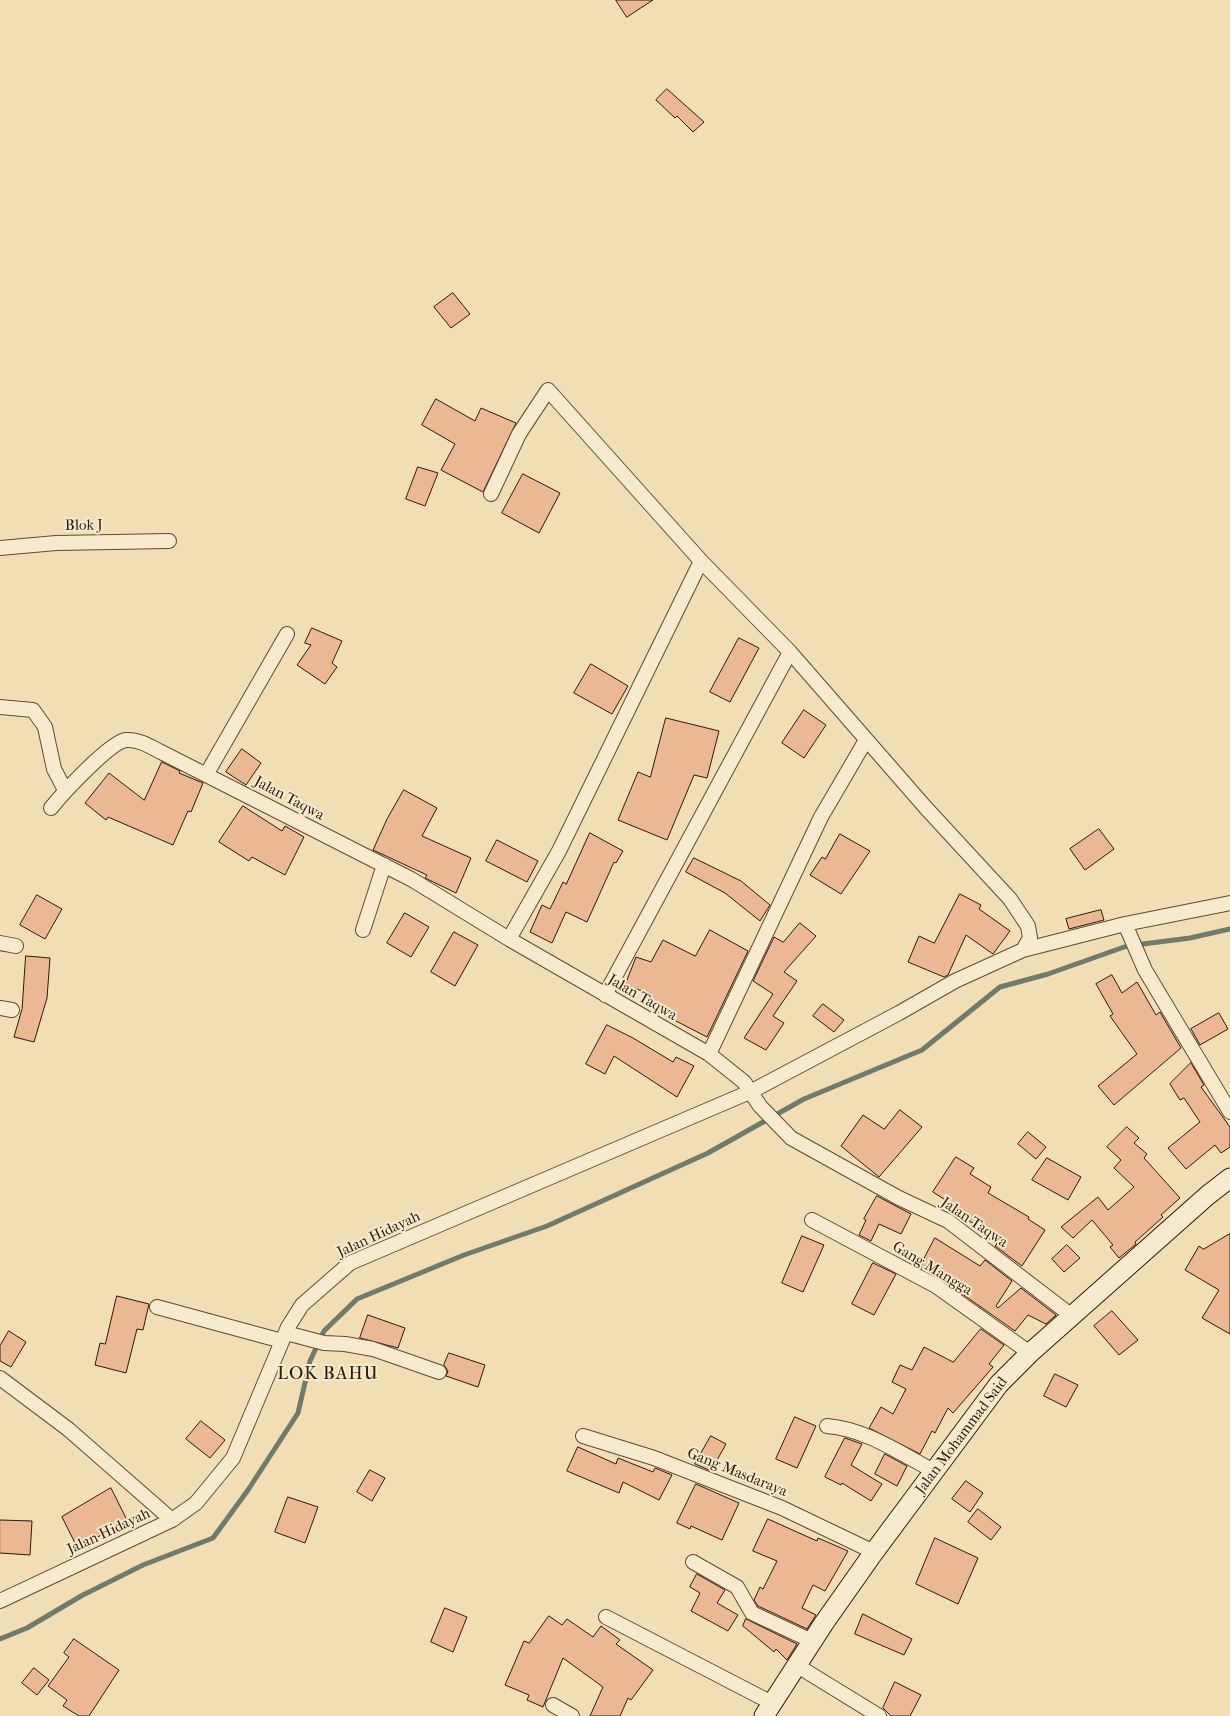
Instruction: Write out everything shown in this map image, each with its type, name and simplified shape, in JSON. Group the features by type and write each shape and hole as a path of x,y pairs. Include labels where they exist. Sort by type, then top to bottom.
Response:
{"street":[{"path":"491,494 520,434 548,390 702,561 790,652 866,740 1010,899 1028,926 1030,938 1023,950"},
{"name":"Blok J","path":"0,548 56,543 170,540"},
{"path":"509,940 559,851 702,561"},
{"path":"206,775 286,634"},
{"path":"605,995 790,652"},
{"path":"0,707 33,710 45,727 54,770 65,790 51,808"},
{"name":"Jalan Taqwa","path":"65,790 108,749 124,740 138,741 411,879 509,940 709,1054 752,1091 760,1106 791,1138 948,1221 1072,1316"},
{"path":"709,1054 820,817 866,740"},
{"path":"363,930 384,866"},
{"name":"Jalan Hidayah","path":"0,1602 172,1520 196,1503 233,1458 284,1337 302,1305 350,1263 752,1091 899,1013 955,980 1023,950 1128,930 1230,903"},
{"path":"1128,930 1145,970 1230,1112"},
{"path":"0,942 16,946"},
{"name":"Jalan Mohammad Said","path":"768,1709 812,1641 874,1552 998,1384 1030,1353 1208,1195 1230,1178"},
{"name":"Gang Mangga","path":"812,1220 936,1286 1030,1353"},
{"path":"157,1307 284,1337 306,1338 324,1343 345,1344 373,1349 439,1372"},
{"path":"0,1378 68,1429 172,1520"},
{"path":"828,1426 841,1427 861,1434 934,1471"},
{"name":"Gang Masdaraya","path":"583,1436 654,1458 782,1508 874,1552"},
{"path":"694,1562 737,1588 752,1613 812,1641"},
{"path":"606,1617 768,1709"},
{"path":"796,1666 879,1716"},
{"path":"553,1705 572,1716"}],"building":[{"path":"616,0 653,0 627,17"},
{"path":"667,89 704,122 693,132 677,116 675,118 656,100"},
{"path":"453,293 470,314 451,328 434,307"},
{"path":"436,399 475,421 481,408 516,423 483,492 441,470 455,444 422,425"},
{"path":"418,467 438,473 425,506 406,499"},
{"path":"523,474 560,493 539,533 502,513"},
{"path":"312,628 342,641 332,663 337,667 325,684 297,665 311,645 305,643"},
{"path":"739,638 759,648 730,702 710,692"},
{"path":"591,664 628,686 612,714 574,693"},
{"path":"804,710 826,725 804,758 782,743"},
{"path":"666,718 719,731 707,778 694,775 667,840 618,820 638,772 650,777"},
{"path":"242,749 261,763 246,785 226,772"},
{"path":"162,762 180,771 179,773 203,783 191,812 188,811 173,845 108,817 106,820 85,803 109,773 144,800"},
{"path":"404,790 437,808 422,836 471,858 456,893 425,878 427,875 373,850 387,819"},
{"path":"243,806 282,831 285,826 304,837 285,875 252,857 249,861 219,842"},
{"path":"1099,829 1114,849 1085,870 1070,849"},
{"path":"590,833 623,851 616,863 614,862 587,922 566,912 552,943 530,932 542,905 550,909 563,882 566,884"},
{"path":"840,834 870,851 841,894 810,875 822,857 825,859"},
{"path":"497,840 538,861 527,882 486,861"},
{"path":"694,858 741,881 770,905 760,921 725,893 686,872"},
{"path":"960,894 981,905 979,909 1010,931 993,954 966,935 948,975 944,977 908,962 919,936 934,943"},
{"path":"37,895 62,909 45,939 20,925"},
{"path":"1101,910 1104,920 1069,929 1066,919"},
{"path":"405,913 429,927 411,957 387,943"},
{"path":"800,923 816,936 784,972 797,981 773,1016 784,1023 766,1050 744,1038 773,994 753,981 774,937 783,942"},
{"path":"710,930 748,951 707,1037 645,1005 651,994 625,985 636,957 651,962 663,940 695,956"},
{"path":"454,932 478,945 455,986 431,972"},
{"path":"26,956 50,958 47,998 34,1042 14,1037 22,1009"},
{"path":"1112,975 1122,993 1137,982 1156,1015 1160,1012 1181,1048 1114,1105 1098,1086 1137,1054 1110,1016 1113,1014 1096,984"},
{"path":"823,1004 844,1020 834,1032 813,1016"},
{"path":"1219,1013 1228,1029 1200,1045 1191,1029"},
{"path":"607,1025 673,1062 676,1057 694,1066 677,1097 614,1056 605,1074 586,1064"},
{"path":"1191,1063 1204,1085 1201,1087 1230,1127 1230,1147 1221,1153 1215,1145 1186,1169 1168,1148 1200,1122 1184,1098 1180,1100 1170,1084"},
{"path":"900,1110 922,1127 879,1177 841,1146 863,1115 884,1129"},
{"path":"1127,1127 1139,1138 1134,1143 1147,1154 1144,1158 1180,1198 1161,1215 1163,1217 1135,1242 1136,1244 1119,1258 1110,1247 1113,1245 1092,1220 1073,1238 1061,1227 1098,1197 1108,1210 1134,1187 1114,1168 1121,1160 1107,1147"},
{"path":"1028,1132 1046,1147 1036,1159 1018,1144"},
{"path":"956,1157 974,1168 970,1174 991,1187 988,1193 1029,1217 1028,1219 1045,1230 1022,1266 995,1246 997,1244 988,1238 990,1234 950,1209 953,1205 933,1192"},
{"path":"1047,1158 1081,1177 1068,1200 1032,1180"},
{"path":"877,1196 911,1214 901,1234 879,1224 871,1241 859,1235 866,1220 864,1219"},
{"path":"1230,1234 1230,1334 1202,1318 1219,1290 1185,1270 1199,1246 1203,1249"},
{"path":"802,1236 824,1245 803,1292 782,1283"},
{"path":"935,1238 980,1266 985,1260 1012,1281 996,1306 998,1308 1021,1288 1056,1315 1046,1324 1028,1315 1015,1331 941,1279 920,1267"},
{"path":"1067,1245 1080,1258 1064,1272 1052,1259"},
{"path":"873,1263 896,1274 874,1315 852,1304"},
{"path":"117,1296 149,1304 143,1330 137,1329 126,1373 95,1365 100,1343 105,1344"},
{"path":"1112,1311 1138,1340 1119,1355 1094,1326"},
{"path":"368,1315 405,1328 398,1348 360,1338"},
{"path":"981,1329 1004,1345 989,1364 993,1367 953,1413 948,1408 935,1433 932,1431 920,1454 869,1428 881,1407 893,1414 906,1389 892,1382 900,1365 912,1370 924,1347 953,1362"},
{"path":"9,1331 26,1342 11,1367 0,1361 0,1346"},
{"path":"449,1353 485,1365 478,1387 446,1376 448,1371 444,1365"},
{"path":"1055,1374 1078,1385 1066,1407 1044,1396"},
{"path":"795,1417 816,1426 797,1468 776,1459"},
{"path":"201,1421 225,1440 210,1458 186,1439"},
{"path":"711,1436 726,1444 711,1471 695,1464"},
{"path":"845,1438 862,1444 851,1465 882,1484 871,1501 842,1483 841,1485 825,1477"},
{"path":"578,1447 616,1464 618,1458 653,1472 655,1468 672,1475 659,1500 623,1482 619,1493 567,1471"},
{"path":"885,1454 907,1466 897,1486 875,1474"},
{"path":"370,1470 385,1478 372,1501 357,1492"},
{"path":"966,1481 983,1493 970,1512 952,1499"},
{"path":"696,1484 739,1503 722,1540 691,1526 690,1529 677,1523"},
{"path":"111,1488 128,1522 77,1547 62,1517"},
{"path":"288,1497 318,1507 305,1543 275,1532"},
{"path":"978,1509 1001,1527 991,1540 968,1522"},
{"path":"768,1519 817,1541 818,1538 848,1551 825,1591 813,1585 802,1608 816,1615 807,1629 758,1606 754,1600 760,1587 763,1589 777,1561 753,1551"},
{"path":"0,1520 32,1521 30,1555 0,1553"},
{"path":"935,1538 978,1558 958,1604 916,1584"},
{"path":"697,1574 725,1590 717,1603 738,1615 728,1631 691,1611 700,1593 690,1587"},
{"path":"445,1608 467,1617 453,1652 431,1642"},
{"path":"863,1614 912,1639 904,1655 855,1634"},
{"path":"549,1616 562,1625 567,1619 593,1637 601,1626 620,1640 616,1644 653,1670 631,1700 628,1698 620,1716 590,1716 603,1687 563,1658 543,1707 527,1700 529,1695 505,1685 524,1641 529,1643"},
{"path":"746,1619 797,1644 787,1660 776,1649 774,1652 743,1626"},
{"path":"74,1639 119,1670 89,1716 79,1716 63,1706 67,1700 48,1686 69,1657 64,1653"},
{"path":"34,1668 49,1680 37,1695 22,1683"},
{"path":"895,1682 921,1695 910,1716 891,1716 883,1708"}],"waterway":[{"path":"0,1639 27,1628 81,1596 143,1565 213,1538 248,1490 298,1413 310,1361 324,1331 357,1299 464,1255 547,1226 708,1153 804,1099 922,1050 1000,987 1048,974 1127,946 1190,938 1230,929"}],"district":[{"name":"LOK BAHU","path":"328,1375"}]}
